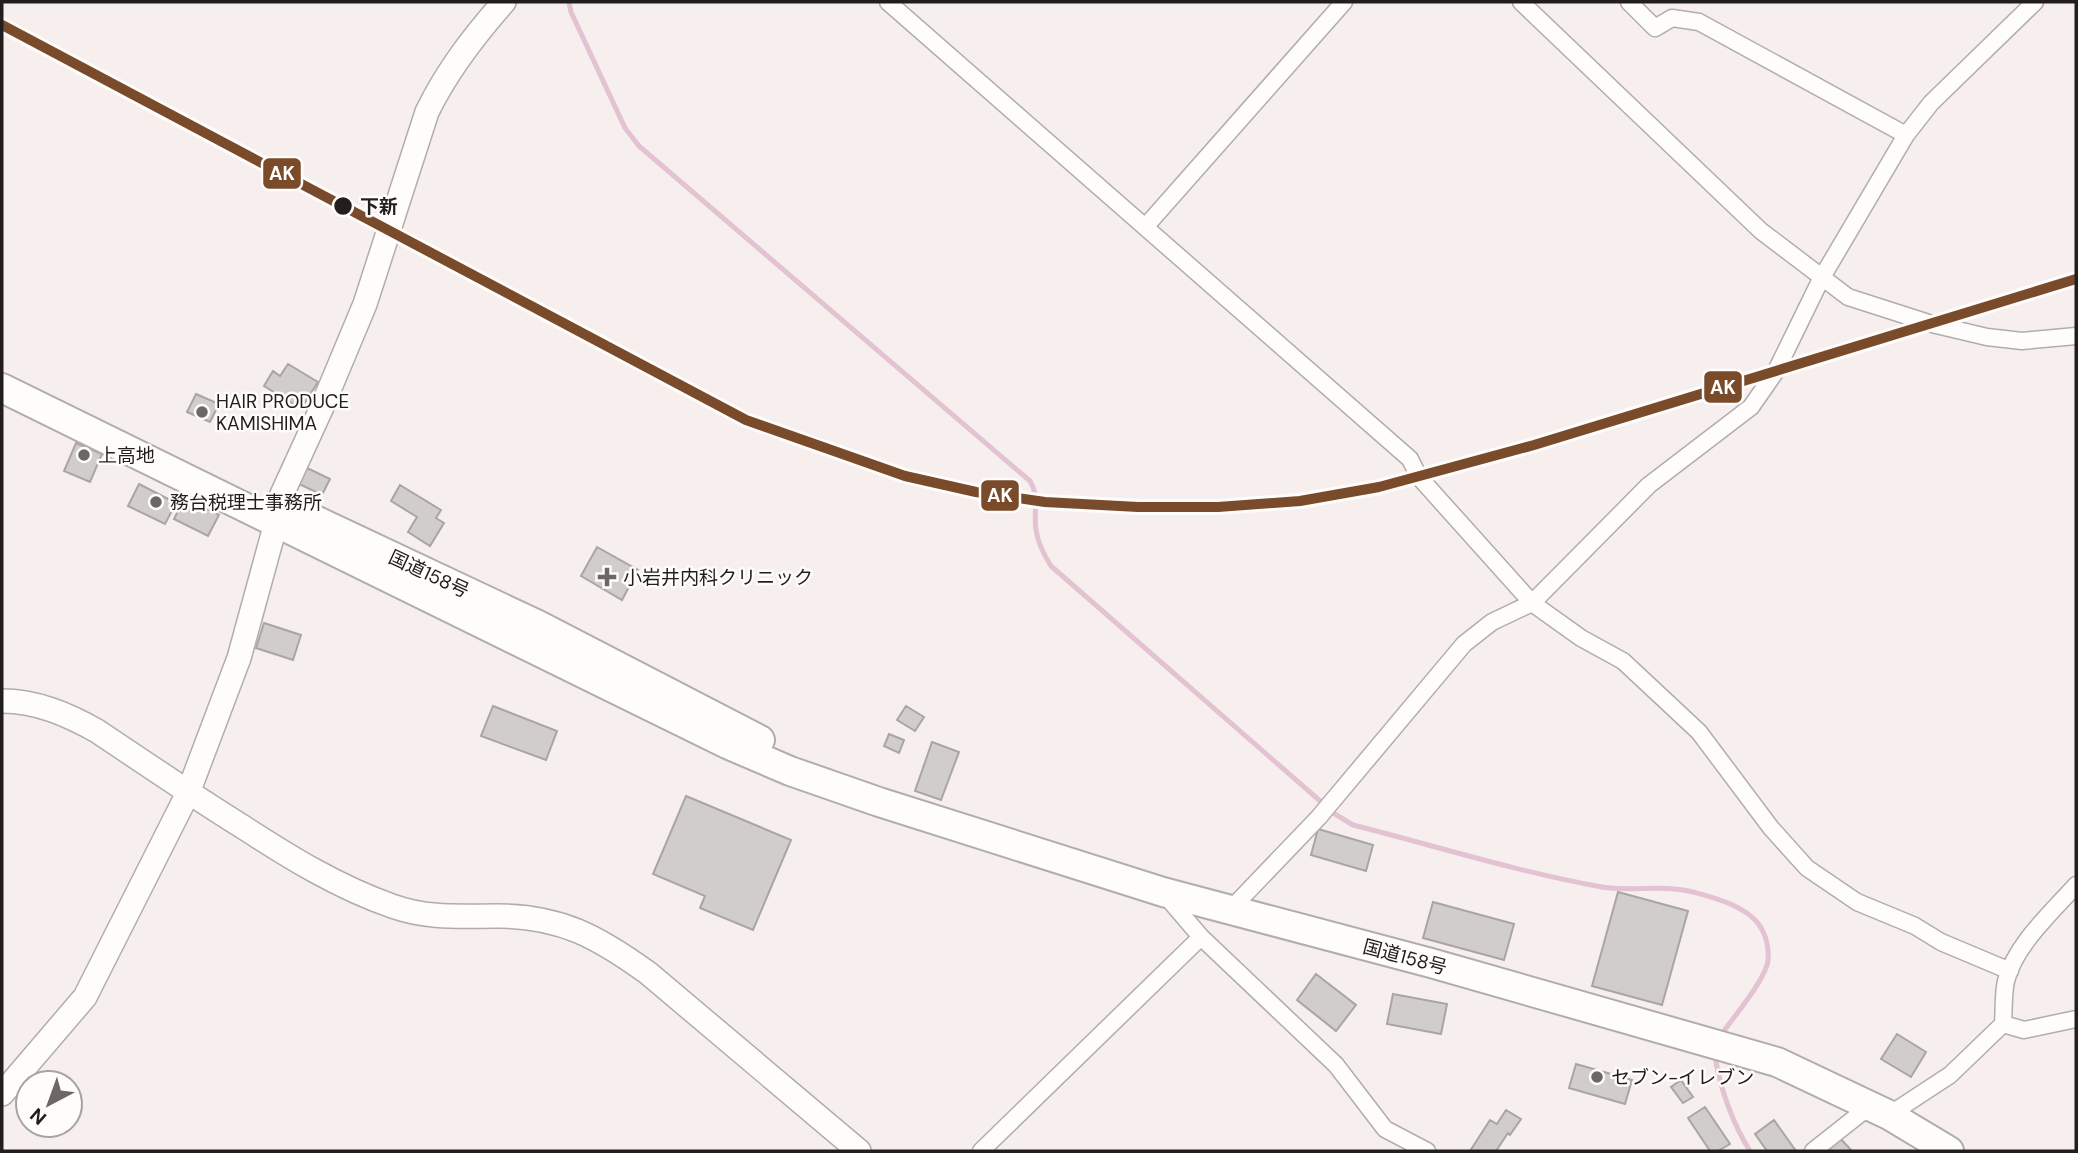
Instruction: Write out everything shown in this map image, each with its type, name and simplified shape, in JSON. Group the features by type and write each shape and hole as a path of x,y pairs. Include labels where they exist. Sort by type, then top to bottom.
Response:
{"highway":[{"name":"国道158号","path":"2,369 277,513"},
{"name":"国道158号","path":"2,388 277,513 538,625 733,725 850,791 1163,892 1444,967 1777,1062 1880,1110 1949,1151"}],"street":[{"path":"2,1094 85,997 188,793 239,658 277,513 365,304 427,112 457,58 504,2"},
{"path":"888,2 1410,459 1419,477 1532,603 1581,638 1623,660 1699,732 1771,828 1807,868 1857,902 2010,971"},
{"path":"1146,226 1344,2"},
{"path":"1521,2 1761,231 1848,297 1932,324 1987,337 2022,341 2076,336"},
{"path":"1629,2 1655,28 1672,18 1699,22 1906,135"},
{"path":"1229,911 1328,807 1464,644 1492,622 1532,603 1649,485 1751,407 1776,371 1821,279 1906,135 1931,103 2035,2"},
{"path":"2,701 37,705 71,717 97,731 188,793 336,884 396,908 458,918 499,916 561,924 602,942 648,973 859,1151"},
{"path":"1813,1151 1880,1110 1950,1075 2003,1024 2006,983 2010,971 2032,933 2076,885"},
{"path":"1163,892 1201,937 1336,1065 1385,1129 1427,1151"},
{"path":"981,1151 1201,937"},
{"path":"2003,1024 2024,1030 2076,1018"}],"building":[{"path":"288,364 318,382 301,409 264,386 273,371 280,376"},
{"path":"196,394 219,404 210,422 187,412"},
{"path":"76,443 102,454 90,482 64,471"},
{"path":"305,467 330,479 322,495 297,483"},
{"path":"139,484 176,503 165,524 128,506"},
{"path":"400,485 441,510 436,518 444,523 430,546 408,532 417,517 391,501"},
{"path":"185,497 219,515 208,536 174,519"},
{"path":"597,547 638,570 622,600 581,576"},
{"path":"264,623 301,635 293,660 256,648"},
{"path":"493,706 557,731 546,760 481,736"},
{"path":"906,706 924,717 915,731 897,720"},
{"path":"889,734 904,740 899,753 884,746"},
{"path":"932,742 959,752 941,800 915,791"},
{"path":"686,796 791,840 753,930 700,908 705,896 653,874"},
{"path":"1318,829 1373,845 1366,871 1311,855"},
{"path":"1618,892 1688,911 1662,1005 1592,986"},
{"path":"1433,902 1514,924 1504,960 1423,938"},
{"path":"1316,974 1356,1005 1336,1031 1297,1000"},
{"path":"1393,994 1447,1004 1441,1034 1387,1024"},
{"path":"1897,1034 1926,1052 1911,1077 1881,1059"},
{"path":"1576,1064 1632,1080 1625,1104 1569,1088"},
{"path":"1681,1080 1693,1097 1683,1103 1671,1087"},
{"path":"1705,1107 1730,1144 1718,1151 1710,1151 1688,1118"},
{"path":"1506,1110 1521,1119 1496,1151 1470,1151 1490,1120 1497,1124"},
{"path":"1774,1120 1796,1151 1767,1151 1755,1134"},
{"path":"1839,1137 1852,1151 1831,1151 1828,1147"}],"waterway":[{"path":"569,2 571,12 625,128 639,146 1030,481 1036,499 1037,535 1051,566 1335,814 1353,825 1571,881 1613,888 1693,892 1734,905 1752,917 1766,940 1768,960 1749,997 1723,1032"},
{"path":"1716,1062 1729,1108 1750,1151"}],"transit line":[{"name":"AK","path":"2,25 746,420 905,476 976,492 1045,502 1138,507 1218,507 1300,501 1379,487 1534,445 2076,279"}],"place":[{"name":"下新","path":"343,206"},
{"name":"HAIR PRODUCE KAMISHIMA","path":"202,412"},
{"name":"上高地","path":"84,455"},
{"name":"務台税理士事務所","path":"156,502"},
{"name":"小岩井内科クリニック","path":"607,577"},
{"name":"セブン-イレブン","path":"1597,1077"}]}
